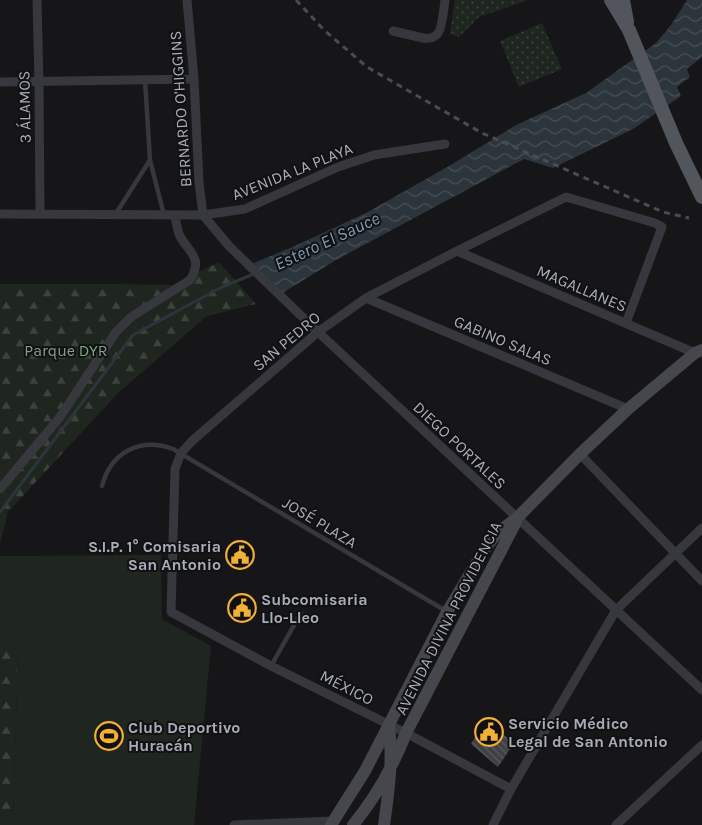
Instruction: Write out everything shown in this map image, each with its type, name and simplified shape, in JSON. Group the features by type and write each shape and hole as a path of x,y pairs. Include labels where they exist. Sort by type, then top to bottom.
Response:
{"main road":[{"path":"610,0 629,30 676,143 702,197"},
{"path":"623,0 629,30"}],"street":[{"name":"3 ÁLAMOS","path":"37,0 40,214"},
{"name":"BERNARDO O'HIGGINS","path":"187,0 203,216"},
{"path":"393,30 427,39 435,36 439,32 445,0"},
{"path":"0,82 194,80"},
{"name":"AVENIDA LA PLAYA","path":"0,214 203,216 245,209 338,168 374,155 445,144"},
{"name":"SAN PEDRO","path":"171,612 174,477 181,453 192,441 318,332 366,298 566,196 655,223 662,227 626,323"},
{"path":"0,489 60,417 116,332 131,317 190,280 195,267 194,255 179,233 175,215"},
{"name":"DIEGO PORTALES","path":"203,216 230,246 304,319 702,690"},
{"name":"MAGALLANES","path":"457,251 626,323 700,348"},
{"name":"GABINO SALAS","path":"366,298 628,409"},
{"name":"AVENIDA DIVINA PROVIDENCIA","path":"332,823 365,771 447,612 486,547 498,532 518,518 580,454 628,409 700,348"},
{"path":"580,454 702,581"},
{"name":"AVENIDA DIVINA PROVIDENCIA","path":"391,767 406,734 518,518"},
{"path":"493,825 511,789 616,610 702,528"},
{"name":"MÉXICO","path":"171,612 271,666 511,789"},
{"path":"384,825 392,753 389,725"},
{"path":"616,825 702,745"},
{"path":"353,825 373,799 391,767"},
{"path":"234,825 332,823"}],"lane":[{"path":"145,80 150,160 164,215"},
{"path":"115,215 150,160"},
{"name":"JOSÉ PLAZA","path":"102,486 111,465 130,449 147,444 165,446 181,453 447,612"},
{"path":"271,666 301,613"}],"green space":[{"path":"455,0 528,0 479,17 459,37 450,34"},
{"path":"542,23 562,69 519,87 500,41"},
{"name":"Parque DYR","path":"219,262 256,304 207,316 119,392 8,512 0,543 0,284 173,285"},
{"name":"Club Deportivo Huracán","path":"161,555 162,619 211,646 194,825 13,825 18,646 0,644 0,556"},
{"path":"0,644 18,645 13,825 0,825"}],"water":[{"path":"687,0 702,0 702,57 687,69 690,77 677,87 681,96 633,129 553,168 524,159 336,260 276,297 244,267 368,212 516,125 586,93 656,43 671,25"}],"building":[{"name":"Servicio Médico Legal de San Antonio","path":"485,720 514,743 498,767 471,744"}],"waterway":[{"name":"Estero El Sauce","path":"0,512 133,335 220,288 256,273"}],"railway":[{"path":"296,0 324,30 367,67 482,133 663,212 689,218"}],"place":[{"name":"S.I.P. 1° Comisaria San Antonio","path":"240,555"},
{"name":"Subcomisaria Llo-Lleo","path":"242,608"},
{"name":"Servicio Médico Legal de San Antonio","path":"489,732"},
{"name":"Club Deportivo Huracán","path":"109,736"}]}
